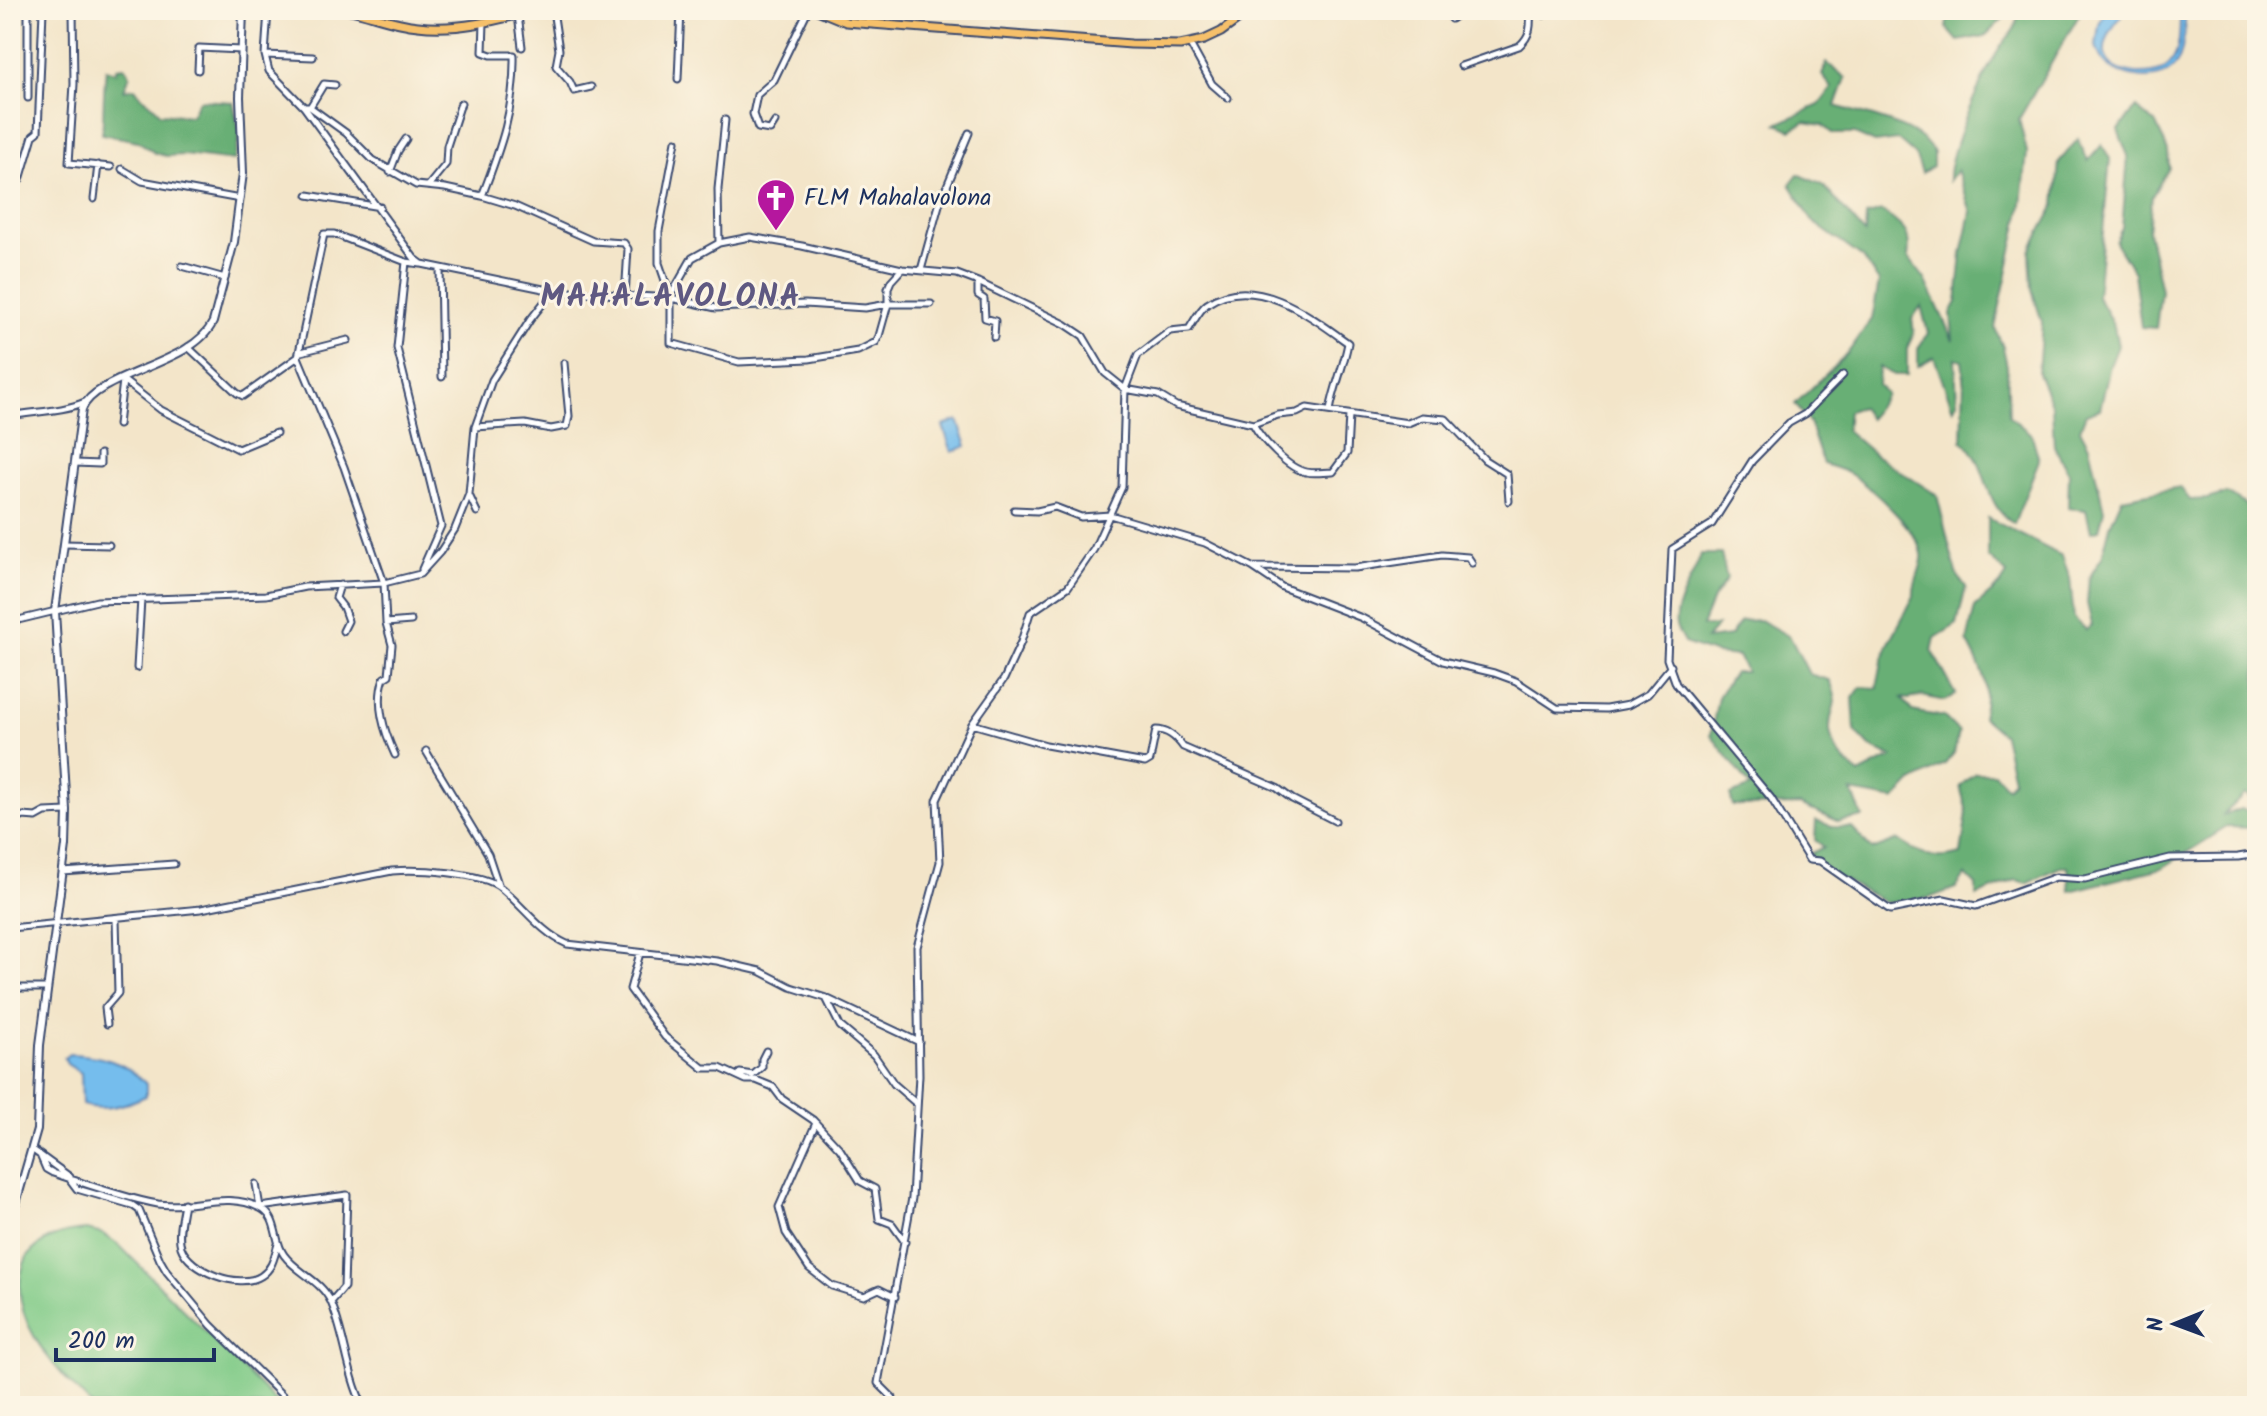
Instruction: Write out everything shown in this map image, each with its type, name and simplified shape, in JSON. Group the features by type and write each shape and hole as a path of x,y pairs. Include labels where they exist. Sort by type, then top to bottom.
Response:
{"main road":[{"path":"350,10 420,27 484,22 536,10"},
{"path":"817,10 846,22 1131,44 1190,44 1221,32 1251,10"}],"street":[{"path":"28,10 28,98"},
{"path":"20,180 33,136 38,132 43,10"},
{"path":"73,10 74,84 69,163 111,167"},
{"path":"10,416 72,408 155,365 209,332 234,242 243,173 240,97 243,10"},
{"path":"268,10 265,55 269,71 307,107 346,133 373,160 416,185 482,196 515,206 593,241 624,243 628,249 625,297"},
{"path":"553,10 559,50 556,66 574,91 591,87"},
{"path":"678,79 681,10"},
{"path":"775,122 770,130 758,128 754,122 754,104 760,91 774,80 808,10"},
{"path":"1451,19 1464,10"},
{"path":"1461,66 1519,46 1531,29 1530,10"},
{"path":"518,15 522,47"},
{"path":"482,196 510,118 514,84 514,55 483,52 484,22"},
{"path":"1190,44 1212,84 1228,98"},
{"path":"198,70 199,48 241,50"},
{"path":"265,55 313,57"},
{"path":"307,107 324,84 335,85"},
{"path":"428,186 446,164 447,146 461,103"},
{"path":"307,107 414,258 422,264"},
{"path":"719,243 718,189 725,120"},
{"path":"921,270 939,205 969,133"},
{"path":"390,172 406,139"},
{"path":"676,141 659,231 659,263 671,297 671,343 739,362 809,359 866,348 879,336 891,281 902,269"},
{"path":"94,199 98,165"},
{"path":"122,169 142,181 240,199"},
{"path":"308,195 380,207"},
{"path":"395,755 387,736 378,695 384,678 389,675 392,661 384,583 344,467 300,355 324,234 334,234 406,262 553,291 671,297 734,309 805,304 865,308 888,304 931,304"},
{"path":"671,297 692,258 719,243 737,238 760,239 849,255 902,269 957,274 1065,324 1083,336 1105,373 1125,389 1158,395 1176,406 1253,424 1307,408 1408,423 1422,417 1446,419 1485,460 1507,474 1509,501"},
{"path":"406,262 397,348 441,526 420,574"},
{"path":"182,266 225,278"},
{"path":"440,268 442,377"},
{"path":"978,282 978,295 984,299 984,315 995,321 994,337"},
{"path":"10,622 97,601 266,595 305,587 384,583 420,574 455,529 469,494 475,427 492,380 530,320 553,291"},
{"path":"894,1406 893,1398 878,1383 912,1198 918,1105 917,947 940,862 937,800 972,724 1004,679 1030,613 1068,587 1094,549 1110,515 1122,487 1125,389 1138,355 1170,331 1189,329 1206,305 1234,293 1267,296 1315,318 1348,343 1330,411"},
{"path":"187,347 243,396 300,355 348,340"},
{"path":"475,427 525,424 565,428 569,416 564,363"},
{"path":"1843,375 1752,461 1712,524 1672,549 1667,659 1676,684 1771,798 1809,860 1820,861 1890,910 1944,899 1976,906 2056,877 2085,879 2170,858 2257,854"},
{"path":"118,425 123,380"},
{"path":"123,380 161,410 238,449 276,433"},
{"path":"10,1224 36,1152 40,1045 63,872 67,811 55,611 85,402"},
{"path":"1253,424 1259,435 1283,459 1304,473 1333,472 1347,453 1349,415"},
{"path":"10,450 14,463 10,461"},
{"path":"75,463 100,464 100,454"},
{"path":"469,494 477,512"},
{"path":"1014,510 1037,511 1055,507 1081,517 1110,515 1205,543 1252,567 1282,587 1362,618 1443,661 1516,681 1557,708 1606,709 1628,705 1648,694 1671,666"},
{"path":"64,544 109,545"},
{"path":"1252,567 1355,568 1442,555 1468,557 1472,563"},
{"path":"340,585 336,598 348,621 343,631"},
{"path":"137,668 141,599"},
{"path":"386,623 411,621"},
{"path":"972,724 1046,745 1145,763 1150,760 1156,730 1163,730 1183,747 1277,788 1335,821"},
{"path":"426,751 488,854 498,885 554,939 567,944 717,961 760,971 919,1042"},
{"path":"10,825 23,816 36,817 45,812 67,811"},
{"path":"63,872 174,864"},
{"path":"10,928 214,907 392,871 419,869 445,872 498,885"},
{"path":"107,1024 105,1008 118,993 116,919"},
{"path":"640,953 630,989 665,1037 703,1068 753,1075 762,1067 766,1051"},
{"path":"15,988 47,988"},
{"path":"826,998 840,1026 874,1055 894,1084 918,1105"},
{"path":"735,1073 746,1080 756,1080 773,1087 782,1099 816,1123 840,1149 860,1181 875,1189 879,1219 892,1224 905,1242"},
{"path":"816,1123 779,1207 786,1233 809,1268 832,1286 864,1296 879,1289 895,1297"},
{"path":"36,1152 70,1178 77,1189 132,1205 139,1210 167,1272 211,1325 293,1406"},
{"path":"70,1178 161,1204 221,1199 260,1207 347,1195 344,1287 331,1302"},
{"path":"256,1184 260,1207 272,1217 284,1256 323,1289 331,1302 363,1406"},
{"path":"184,1203 180,1243 188,1259 206,1273 237,1280 259,1278 272,1266 278,1243"}],"green space":[{"path":"1950,10 2012,10 1985,36 1958,41 1946,27"},
{"path":"2018,10 2082,10 2019,119 2027,152 2022,205 1995,328 2007,366 2009,416 2032,435 2039,460 2014,524 1996,506 1977,460 1962,441 1962,360 1955,358 1957,403 1953,409 1934,357 1918,366 1918,348 1928,333 1921,306 1912,319 1914,333 1907,348 1907,375 1894,375 1879,367 1878,385 1886,394 1869,419 1861,407 1848,411 1846,430 1875,455 1937,495 1956,573 1966,587 1957,624 1935,638 1932,651 1956,694 1945,701 1922,696 1902,698 1912,711 1944,717 1959,732 1954,753 1945,764 1911,783 1895,800 1852,792 1863,817 1839,822 1800,805 1733,806 1730,795 1751,787 1711,735 1718,697 1734,672 1746,672 1738,656 1716,654 1684,643 1676,626 1681,600 1701,554 1721,554 1727,579 1713,599 1702,626 1717,626 1706,639 1730,636 1741,621 1760,620 1790,637 1809,674 1829,680 1835,695 1830,724 1834,745 1840,756 1859,774 1892,757 1870,747 1855,731 1853,698 1861,687 1877,688 1888,645 1914,596 1922,559 1919,544 1882,500 1852,475 1823,464 1809,422 1795,404 1847,354 1872,319 1879,282 1863,258 1813,222 1790,184 1798,174 1823,185 1865,234 1866,216 1881,211 1904,229 1908,240 1908,257 1925,279 1953,340 1951,313 1957,302 1962,254 1971,212 1957,170 1949,181 1950,168 1967,113 1993,60 2015,28"},
{"path":"1827,63 1846,78 1836,106 1890,122 1916,135 1933,153 1933,166 1922,173 1915,155 1898,140 1875,143 1855,134 1833,134 1822,125 1805,122 1791,130 1777,124 1819,105 1832,88 1822,75"},
{"path":"125,67 130,75 124,90 135,88 160,113 191,116 199,100 233,102 240,134 234,161 166,156 155,153 138,141 102,134 106,69 116,72 117,68"},
{"path":"2136,108 2156,124 2168,151 2169,168 2152,196 2148,231 2161,290 2156,328 2141,327 2134,273 2115,242 2122,228 2128,156 2118,130"},
{"path":"2078,139 2088,161 2102,145 2110,159 2097,296 2114,326 2118,346 2100,409 2086,414 2080,429 2089,446 2104,510 2099,530 2091,532 2086,510 2068,508 2069,473 2054,446 2052,406 2038,373 2042,322 2032,290 2030,251 2055,205 2059,162"},
{"path":"2180,487 2190,500 2227,493 2252,509 2257,536 2257,805 2245,794 2222,816 2240,809 2252,811 2250,828 2227,827 2162,868 2070,891 2068,867 2060,867 2027,883 2016,880 1976,896 1976,885 1966,875 1956,888 1929,898 1887,903 1830,873 1809,854 1824,847 1815,840 1816,821 1852,828 1872,850 1899,840 1928,856 1961,854 1967,812 1960,786 1975,773 1994,773 2007,787 2013,779 2003,735 1982,717 1984,678 1967,641 1975,607 2000,585 2007,574 1988,557 1988,518 2062,556 2070,578 2074,618 2086,630 2092,625 2087,603 2089,578 2102,557 2110,525 2122,498"},
{"path":"86,1230 103,1234 119,1245 280,1406 92,1406 62,1375 36,1339 21,1299 21,1278 27,1257 33,1250 53,1237"}],"water":[{"path":"2106,10 2126,10 2106,42 2105,54 2109,62 2124,71 2145,74 2163,69 2174,59 2179,38 2180,10 2186,10 2182,47 2175,66 2160,76 2150,78 2130,76 2112,69 2102,59 2096,46 2099,25"},
{"path":"958,420 967,446 952,452 943,426"},
{"path":"69,1054 101,1058 130,1070 146,1084 146,1096 115,1106 99,1108 82,1105 81,1073 67,1064 64,1058"}],"place":[{"name":"FLM Mahalavolona","path":"776,232"}],"district":[{"name":"MAHALAVOLONA","path":"671,297"}]}
